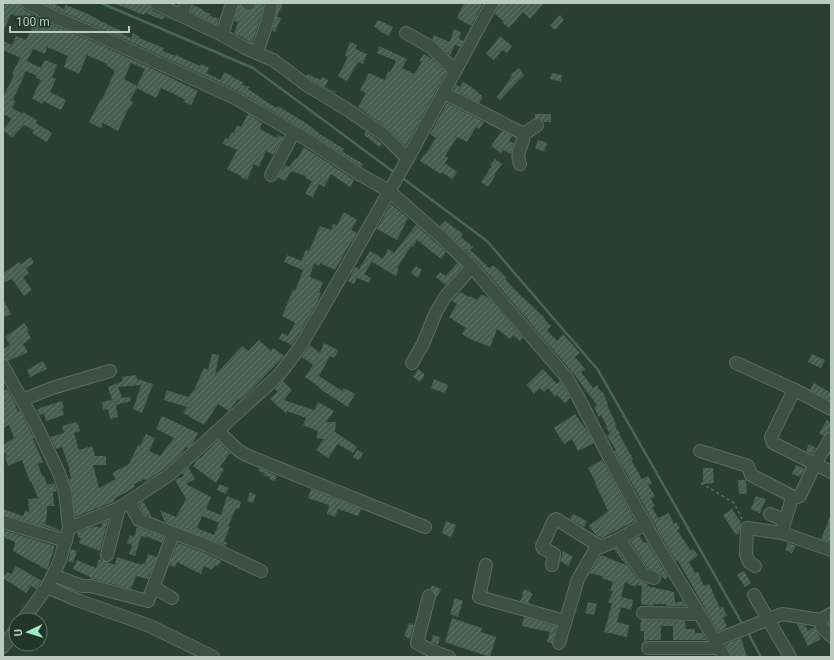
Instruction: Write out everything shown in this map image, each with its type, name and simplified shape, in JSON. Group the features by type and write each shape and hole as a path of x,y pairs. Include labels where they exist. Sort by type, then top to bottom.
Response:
{"street":[{"path":"28,3 56,18 95,34 235,98 391,188 472,267 566,378 578,397 645,524 720,648"},
{"path":"182,15 186,3"},
{"path":"222,35 232,3"},
{"path":"69,528 124,505 169,475 279,374 300,347 407,160 492,3"},
{"path":"157,4 182,15 245,48 273,60 305,84 348,110 383,134 407,160"},
{"path":"258,54 268,22 271,4"},
{"path":"406,33 431,47 455,71"},
{"path":"444,92 523,135"},
{"path":"520,164 518,153 523,135 537,125"},
{"path":"271,175 294,132"},
{"path":"412,363 423,344 444,297 472,267"},
{"path":"736,364 795,390 831,409"},
{"path":"3,366 59,472 65,491 69,528 60,560 53,575 47,587 29,612"},
{"path":"22,400 52,388 110,371"},
{"path":"795,390 792,391 771,439 773,443 831,472"},
{"path":"218,430 238,450 246,455 425,527"},
{"path":"700,451 748,466 750,475 792,496 797,497 800,496 815,464 831,438"},
{"path":"782,533 784,520 792,496"},
{"path":"124,505 139,520 208,546 261,571"},
{"path":"107,555 124,505"},
{"path":"770,514 784,520"},
{"path":"552,565 554,554 542,546 554,520 556,519 602,547 645,524"},
{"path":"3,522 66,541"},
{"path":"755,566 749,562 746,555 747,528 782,533 831,550"},
{"path":"53,575 82,586 90,586 148,601 173,534"},
{"path":"619,539 643,574 654,578"},
{"path":"559,644 580,576 598,545"},
{"path":"486,565 479,597 566,621"},
{"path":"47,587 77,600 150,626 213,657"},
{"path":"153,587 172,598"},
{"path":"754,595 765,619 790,657"},
{"path":"429,596 417,643 432,651 449,657"},
{"path":"643,613 699,614"},
{"path":"648,648 720,648 734,633 765,619 782,614 820,620 831,614"},
{"path":"820,620 822,627 831,636"}],"path":[{"path":"701,483 734,503 747,528"}],"building":[{"path":"3,3 21,3 24,10 53,25 92,41 198,91 191,105 184,102 185,100 180,97 161,88 156,98 137,88 130,100 133,102 130,108 129,107 118,131 103,123 101,128 89,122 101,99 102,100 115,71 106,65 107,64 87,55 79,74 64,67 68,56 47,47 45,54 33,49 27,61 41,68 45,60 57,65 52,77 56,79 50,92 66,100 61,110 43,101 42,104 32,98 41,80 36,78 37,76 26,71 13,100 16,101 12,108 37,120 36,123 52,133 47,142 32,133 34,130 24,125 12,138 3,130 12,119 3,114 3,97 14,75 12,74 20,58 3,50 3,41 12,45 16,36 26,40 32,28 22,23 24,19 11,14 3,32","holes":["131,63 145,69 137,86 124,79"]},
{"path":"44,3 53,3 64,9 66,5 120,30 119,32 131,38 133,33 140,37 139,38 164,48 163,51 200,66 201,64 209,68 206,73 221,80 224,72 232,76 243,82 242,85 249,87 248,89 268,103 277,108 278,106 344,149 342,151 363,164 362,167 315,136 238,91"},
{"path":"113,3 150,3 153,11 178,22 164,17 163,20 145,13 144,15"},
{"path":"239,3 243,9 249,11 255,8 256,3 264,3 262,14 252,43 234,33 238,22 234,21"},
{"path":"278,3 283,3 277,17 281,18 275,32 272,31"},
{"path":"464,3 478,3 482,5 471,26 457,18"},
{"path":"499,3 544,3 530,19 523,12 509,28 495,14"},
{"path":"193,5 211,14 210,16 219,19 217,25 191,12"},
{"path":"560,15 564,20 555,30 550,26"},
{"path":"378,20 393,27 389,36 379,31 374,26"},
{"path":"454,29 461,32 459,39 463,41 460,47 455,45 450,55 432,39 434,35 450,42"},
{"path":"500,36 512,46 507,53 502,50 494,60 486,54"},
{"path":"350,42 357,45 355,49 367,54 363,64 358,62 347,81 338,76 348,57 345,55"},
{"path":"379,46 407,59 402,68 414,74 422,62 419,61 424,54 446,72 406,146 387,128 358,107 366,93 360,90 369,73 385,80 388,71 390,72 396,61 377,53"},
{"path":"519,68 524,76 517,81 500,100 497,97 512,76 510,75"},
{"path":"552,73 562,75 561,82 550,79"},
{"path":"307,74 321,80 322,77 328,80 325,87 336,92 335,93 309,78 306,76"},
{"path":"463,82 482,96 479,103 454,90 456,85 460,87"},
{"path":"447,103 484,122 479,129 476,127 467,142 457,137 445,156 448,158 445,163 457,172 452,179 420,161 436,138 430,134"},
{"path":"248,114 262,123 260,129 277,138 278,135 283,137 273,155 266,151 259,167 254,164 247,180 227,169 237,150 223,144 225,138 228,139 232,132 234,133 237,125 241,127"},
{"path":"535,114 551,114 551,122 544,122 540,118 535,118"},
{"path":"366,131 382,144 380,147 364,135"},
{"path":"502,131 512,136 509,141 514,143 511,154 503,150 501,153 491,146"},
{"path":"538,140 547,143 544,152 535,148"},
{"path":"304,147 354,180 350,187 331,174 324,187 319,184 313,197 305,194 312,181 305,178 306,176 291,171 285,181 278,177 285,165 289,167 296,158 297,159"},
{"path":"495,159 502,164 488,187 481,182"},
{"path":"391,204 408,218 397,240 377,229"},
{"path":"344,212 357,220 351,230 357,233 335,270 320,263 319,266 314,263 310,277 323,282 319,293 321,293 317,303 292,345 279,339 282,333 288,336 295,323 282,316 293,290 295,291 303,270 284,262 287,255 301,261 306,250 309,251 320,226 331,230 333,224 337,225"},
{"path":"445,221 463,234 461,237 473,247 470,250 489,268 493,265 507,278 505,279 515,290 545,318 544,319 551,326 547,330 557,341 563,334 580,353 575,357 585,369 581,372 593,388 597,385 602,393 603,392 607,405 617,426 615,427 620,433 619,434 633,459 631,460 642,479 648,476 652,483 648,485 655,496 651,499 655,506 652,507 658,518 669,513 674,524 676,522 680,528 677,530 691,551 693,549 698,555 689,562 695,573 698,572 704,586 709,584 720,608 723,607 727,616 723,618 727,626 725,626 726,628 718,631 678,561 676,561 661,536 614,451 616,450 607,436 610,434 606,427 607,426 601,415 599,417 594,408 597,405 573,373 478,262 440,226"},
{"path":"416,225 446,252 441,259 417,240 413,247 411,246 397,268 399,269 396,276 372,262 364,274 371,278 369,283 357,278 354,284 348,281 355,267 359,269 370,251 383,259 388,249 394,253"},
{"path":"31,257 34,263 26,268 29,273 23,277 32,290 24,296 12,279 3,283 3,273 19,262 21,264"},
{"path":"457,263 462,267 446,285 436,277 440,272 446,276"},
{"path":"416,266 422,270 418,278 411,273"},
{"path":"460,292 477,300 482,294 490,299 523,338 520,341 513,335 510,339 497,329 490,347 462,334 466,328 449,317 457,304 452,301"},
{"path":"3,299 11,314 3,318"},
{"path":"24,323 29,330 27,332 31,338 23,344 28,352 8,361 3,359 3,349 10,345 5,337"},
{"path":"259,340 271,351 273,348 284,356 250,391 240,400 238,399 229,411 218,404 204,425 183,413 187,407 164,400 167,390 188,397 194,390 204,368 208,370 212,354 219,355 215,375 242,346 248,351"},
{"path":"324,343 338,350 334,358 330,356 319,376 342,391 344,388 355,394 348,407 305,377 313,365 302,357 310,345 320,353"},
{"path":"812,354 825,360 821,368 808,362"},
{"path":"43,361 47,369 30,377 27,370"},
{"path":"418,369 424,374 420,382 413,377"},
{"path":"543,369 557,384 560,381 561,382 570,398 565,403 557,395 555,397 548,388 544,392 540,388 534,394 527,385"},
{"path":"136,375 137,379 153,384 142,413 133,409 141,385 118,387 122,398 130,397 131,401 116,405 118,417 110,419 108,409 103,410 102,402 112,400 108,387 123,381 122,377"},
{"path":"434,379 448,385 445,393 431,388"},
{"path":"283,381 292,390 284,400 314,410 318,402 334,411 326,422 336,422 335,432 357,447 353,453 338,444 328,458 316,450 324,439 316,438 318,431 303,425 306,418 287,411 286,413 270,399 278,391 275,389"},
{"path":"814,383 831,393 831,401 810,390"},
{"path":"7,389 18,412 20,411 34,438 33,439 43,462 38,464 42,476 44,476 47,485 54,483 57,491 53,492 54,506 47,506 45,524 60,531 3,515 3,509 23,516 25,511 29,512 28,499 38,498 22,460 8,466 5,457 7,456 3,450 3,445 14,438 9,425 3,428 3,391"},
{"path":"62,401 64,415 46,421 44,413 39,415 37,409"},
{"path":"575,414 594,443 578,451 572,439 564,444 554,428"},
{"path":"162,416 198,433 193,443 188,448 186,447 180,455 164,469 146,481 145,479 134,484 135,487 114,499 115,501 75,517 72,490 69,479 71,479 70,470 62,447 56,449 50,437 64,433 62,426 77,422 80,431 74,433 79,450 92,446 95,456 106,456 106,465 93,465 99,488 116,479 112,473 129,464 138,445 140,446 146,434 155,438 149,451 160,456 174,438 156,429"},
{"path":"827,420 831,423 831,428 824,436 819,433"},
{"path":"218,441 231,454 229,454 220,467 224,469 216,483 193,466 199,458 200,459"},
{"path":"809,444 816,448 812,454 806,451"},
{"path":"357,450 363,453 359,460 353,457"},
{"path":"602,460 635,521 602,538 596,535 589,526 608,511 588,468"},
{"path":"796,465 805,469 800,477 792,474"},
{"path":"188,467 195,479 186,484 211,497 206,509 221,515 227,496 241,502 239,509 236,508 228,526 230,527 224,541 227,543 226,546 165,522 160,510 176,517 186,499 175,480 184,476 182,473","holes":["202,516 219,523 214,535 197,528"]},
{"path":"259,468 277,476 275,481 264,475 265,473 258,471"},
{"path":"703,468 713,468 714,483 703,484"},
{"path":"738,480 746,480 747,494 739,494"},
{"path":"219,484 229,488 226,494 217,490"},
{"path":"311,489 361,509 358,516 338,509 335,517 327,514 329,505 308,498"},
{"path":"250,492 256,495 253,503 247,501"},
{"path":"756,496 766,499 760,513 751,509"},
{"path":"143,501 152,517 144,514 139,504"},
{"path":"732,509 741,523 739,533 736,535 723,515"},
{"path":"573,514 587,521 584,527 570,519"},
{"path":"831,514 831,542 821,539"},
{"path":"108,520 100,551 79,543 81,538 78,537 77,533 95,526 101,528 102,523"},
{"path":"446,521 456,525 451,537 442,533"},
{"path":"137,527 164,537 162,543 146,536 146,538 141,536 135,556 129,554 132,545 127,543 130,535 134,537"},
{"path":"3,530 55,546 47,570 13,551 15,542 3,537"},
{"path":"639,536 644,543 647,542 668,577 665,580 659,573 648,568 630,541"},
{"path":"178,543 205,553 221,561 218,566 215,565 212,570 204,566 201,574 177,562 175,567 169,565"},
{"path":"788,543 796,546 792,553 785,550"},
{"path":"616,548 637,579 648,584 647,586 674,592 675,603 683,601 686,606 654,604 653,606 641,604 642,586 636,585 636,587 625,582 621,597 633,600 631,610 621,607 617,622 629,625 627,637 604,632 612,604 608,602 613,591 610,591 613,582 602,578 602,576 590,573 601,555 626,565 614,549"},
{"path":"71,549 77,551 73,563 68,561"},
{"path":"563,551 573,557 568,566 560,561"},
{"path":"148,554 157,557 148,579 136,576 131,589 90,578 73,569 77,560 96,568 99,559 115,565 117,557 142,565 142,563 145,564"},
{"path":"16,566 42,581 36,589 31,586 26,593 3,578 7,572 11,574"},
{"path":"744,571 751,583 745,587 737,575"},
{"path":"432,585 441,589 437,597 434,591 430,589"},
{"path":"525,589 533,594 528,602 531,604 520,601"},
{"path":"455,598 463,601 458,617 450,614"},
{"path":"588,602 597,604 594,615 585,613"},
{"path":"524,617 556,626 552,643 547,642 550,632 522,626"},
{"path":"452,618 482,628 481,632 496,637 490,657 445,642"},
{"path":"641,620 685,621 686,629 695,629 695,633 702,633 706,640 673,640 673,626 661,626 661,640 648,640 644,642 644,631 640,631"},
{"path":"409,623 414,625 410,639 404,636"},
{"path":"797,624 805,625 808,631 814,627 821,639 808,646"},
{"path":"433,635 440,637 438,645 431,642"},
{"path":"741,638 747,657 731,657 726,644"}],"waterway":[{"path":"101,3 253,68 395,173"},
{"path":"401,177 487,241 598,370 743,625"},
{"path":"747,631 761,657"}]}
